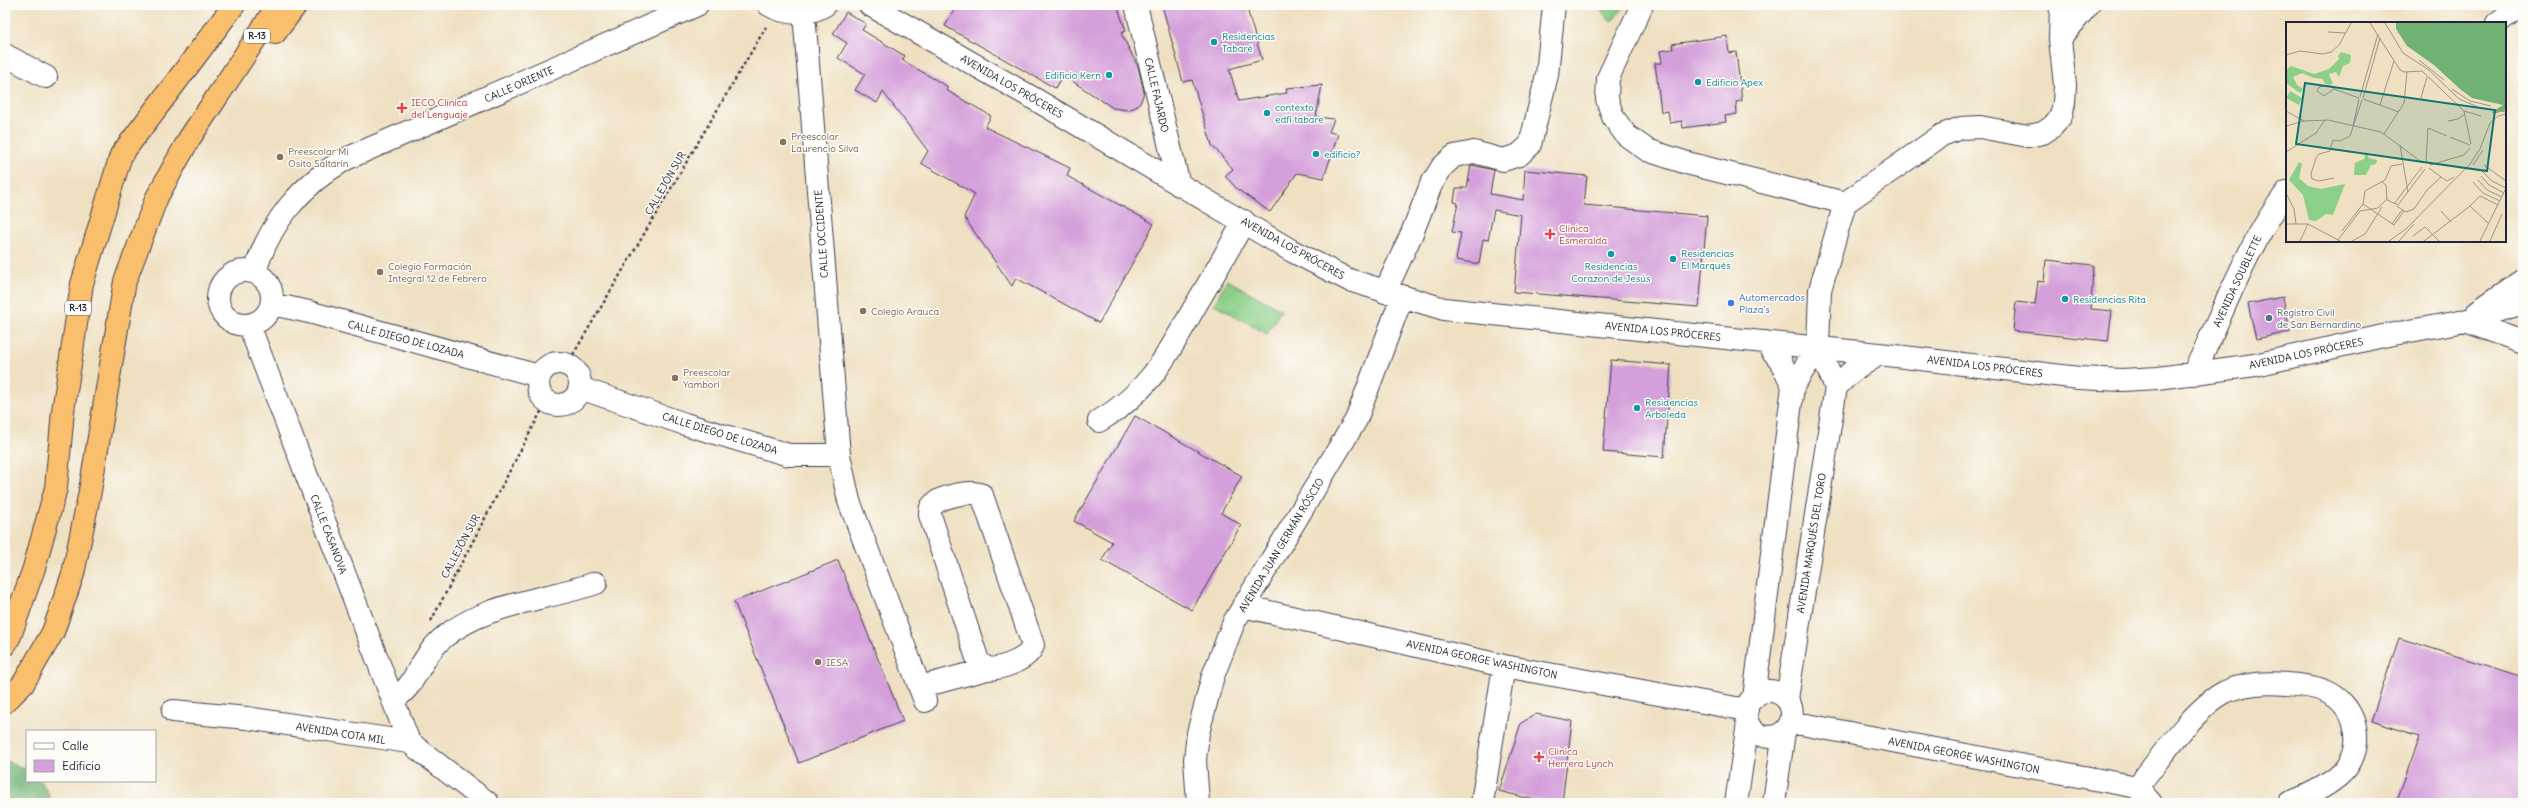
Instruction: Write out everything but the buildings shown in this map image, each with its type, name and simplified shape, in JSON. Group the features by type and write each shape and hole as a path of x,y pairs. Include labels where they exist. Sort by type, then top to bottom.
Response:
{"highway":[{"name":"R-13","path":"5,645 10,636 34,568 56,488 63,411 82,284 122,155 234,5"},
{"name":"R-13","path":"5,702 24,684 53,632 73,574 90,491 125,281 157,197 189,138 278,5"},
{"path":"236,66 267,43 296,5"}],"street":[{"name":"CALLE ORIENTE","path":"256,272 259,258 283,214 295,198 330,168 346,159 697,5"},
{"path":"773,7 790,13 804,13 824,5"},
{"name":"AVENIDA LOS PRÓCERES","path":"870,5 1038,101 1292,250 1349,280 1393,295 1444,309 1818,347 2079,378 2122,380 2193,374 2255,365 2383,336 2464,321 2523,303"},
{"name":"CALLE FAJARDO","path":"1136,5 1179,185"},
{"name":"AVENIDA JUAN GERMÁN RÓSCIO","path":"1198,803 1195,760 1198,733 1213,676 1243,606 1356,420 1412,233 1431,185 1442,167 1454,156 1474,152 1503,160 1519,155 1530,145 1547,75 1554,5"},
{"path":"1642,5 1608,78 1607,99 1613,117 1626,135 1647,150 1687,163 1845,203"},
{"path":"1879,354 1850,373 1836,387 1818,347 1820,290 1845,203 1942,135 1961,128 1980,127 2028,136 2043,133 2053,126 2061,116 2064,103 2065,85 2060,39 2061,5"},
{"path":"2060,39 2088,5"},
{"path":"2499,22 2521,5"},
{"name":"CALLE OCCIDENTE","path":"804,13 839,456 849,501 922,694 987,669"},
{"path":"5,54 46,77"},
{"name":"AVENIDA SOUBLETTE","path":"2193,374 2241,268 2267,219 2286,193"},
{"path":"1100,420 1119,409 1141,390 1160,368 1244,221"},
{"path":"247,270 256,272 268,283 272,293 272,304 266,316 249,325 241,325 226,317 221,311 218,294 222,283 231,274 247,270"},
{"path":"2464,321 2523,280"},
{"name":"CALLE DIEGO DE LOZADA","path":"272,304 316,314 539,376"},
{"path":"2464,321 2523,342"},
{"name":"CALLE CASANOVA","path":"249,325 409,742"},
{"path":"1765,342 1780,360 1793,386"},
{"path":"1736,803 1750,710 1793,386 1818,347"},
{"path":"551,364 567,365 576,372 580,388 574,398 564,405 546,402 538,390 539,376 551,364"},
{"name":"AVENIDA MARQUÉS DEL TORO","path":"1774,803 1787,727 1792,710 1787,699 1836,387"},
{"name":"CALLE DIEGO DE LOZADA","path":"580,388 685,424 789,455 839,456"},
{"path":"968,492 975,492 982,495 1033,645 1032,650 1019,660 996,669 987,669 978,661 930,515 930,508 935,503 968,492"},
{"path":"393,701 410,684 422,662 444,637 468,622 500,609 596,583"},
{"name":"AVENIDA GEORGE WASHINGTON","path":"1243,606 1504,666 1750,710"},
{"path":"1482,803 1504,666"},
{"path":"2144,795 2183,730 2209,703 2225,692 2248,684 2264,683 2304,685 2330,693 2340,699 2350,712 2357,731 2356,748 2347,767 2331,780 2289,803"},
{"path":"1787,699 1774,692 1760,693 1750,710 1757,734 1770,737 1787,727"},
{"name":"AVENIDA COTA MIL","path":"173,711 247,718 409,742 488,803"},
{"name":"AVENIDA GEORGE WASHINGTON","path":"1787,727 2144,795"}],"path":[{"name":"CALLEJÓN SUR","path":"567,365 773,7"},
{"name":"CALLEJÓN SUR","path":"431,622 546,402"}],"green space":[{"path":"1596,5 1626,5 1611,22"},
{"path":"1227,280 1281,310 1267,334 1214,304"},
{"path":"5,760 26,770 26,782 42,782 50,796 47,803 5,803"}],"place":[{"name":"Residencias Tabaré","path":"1214,42"},
{"name":"Edificio Kern","path":"1109,75"},
{"name":"Edificio Apex","path":"1698,82"},
{"name":"IECO Clínica del Lenguaje","path":"402,108"},
{"name":"contexto edfi tabare","path":"1267,113"},
{"name":"Preescolar Laurencio Silva","path":"783,142"},
{"name":"edificio?","path":"1316,154"},
{"name":"Preescolar Mi Osito Saltarín","path":"280,157"},
{"name":"Clínica Esmeralda","path":"1550,234"},
{"name":"Residencias Corazon de Jesús","path":"1611,254"},
{"name":"Residencias El Marqués","path":"1673,259"},
{"name":"Colegio Formación Integral 12 de Febrero","path":"380,272"},
{"name":"Residencias Rita","path":"2065,299"},
{"name":"Automercados Plaza's","path":"1731,303"},
{"name":"Colegio Arauca","path":"863,311"},
{"name":"Registro Civil de San Bernardino","path":"2269,318"},
{"name":"Preescolar Yambori","path":"675,378"},
{"name":"Residencias Arboleda","path":"1637,408"},
{"name":"IESA","path":"818,662"},
{"name":"Clínica Herrera Lynch","path":"1539,757"}]}
